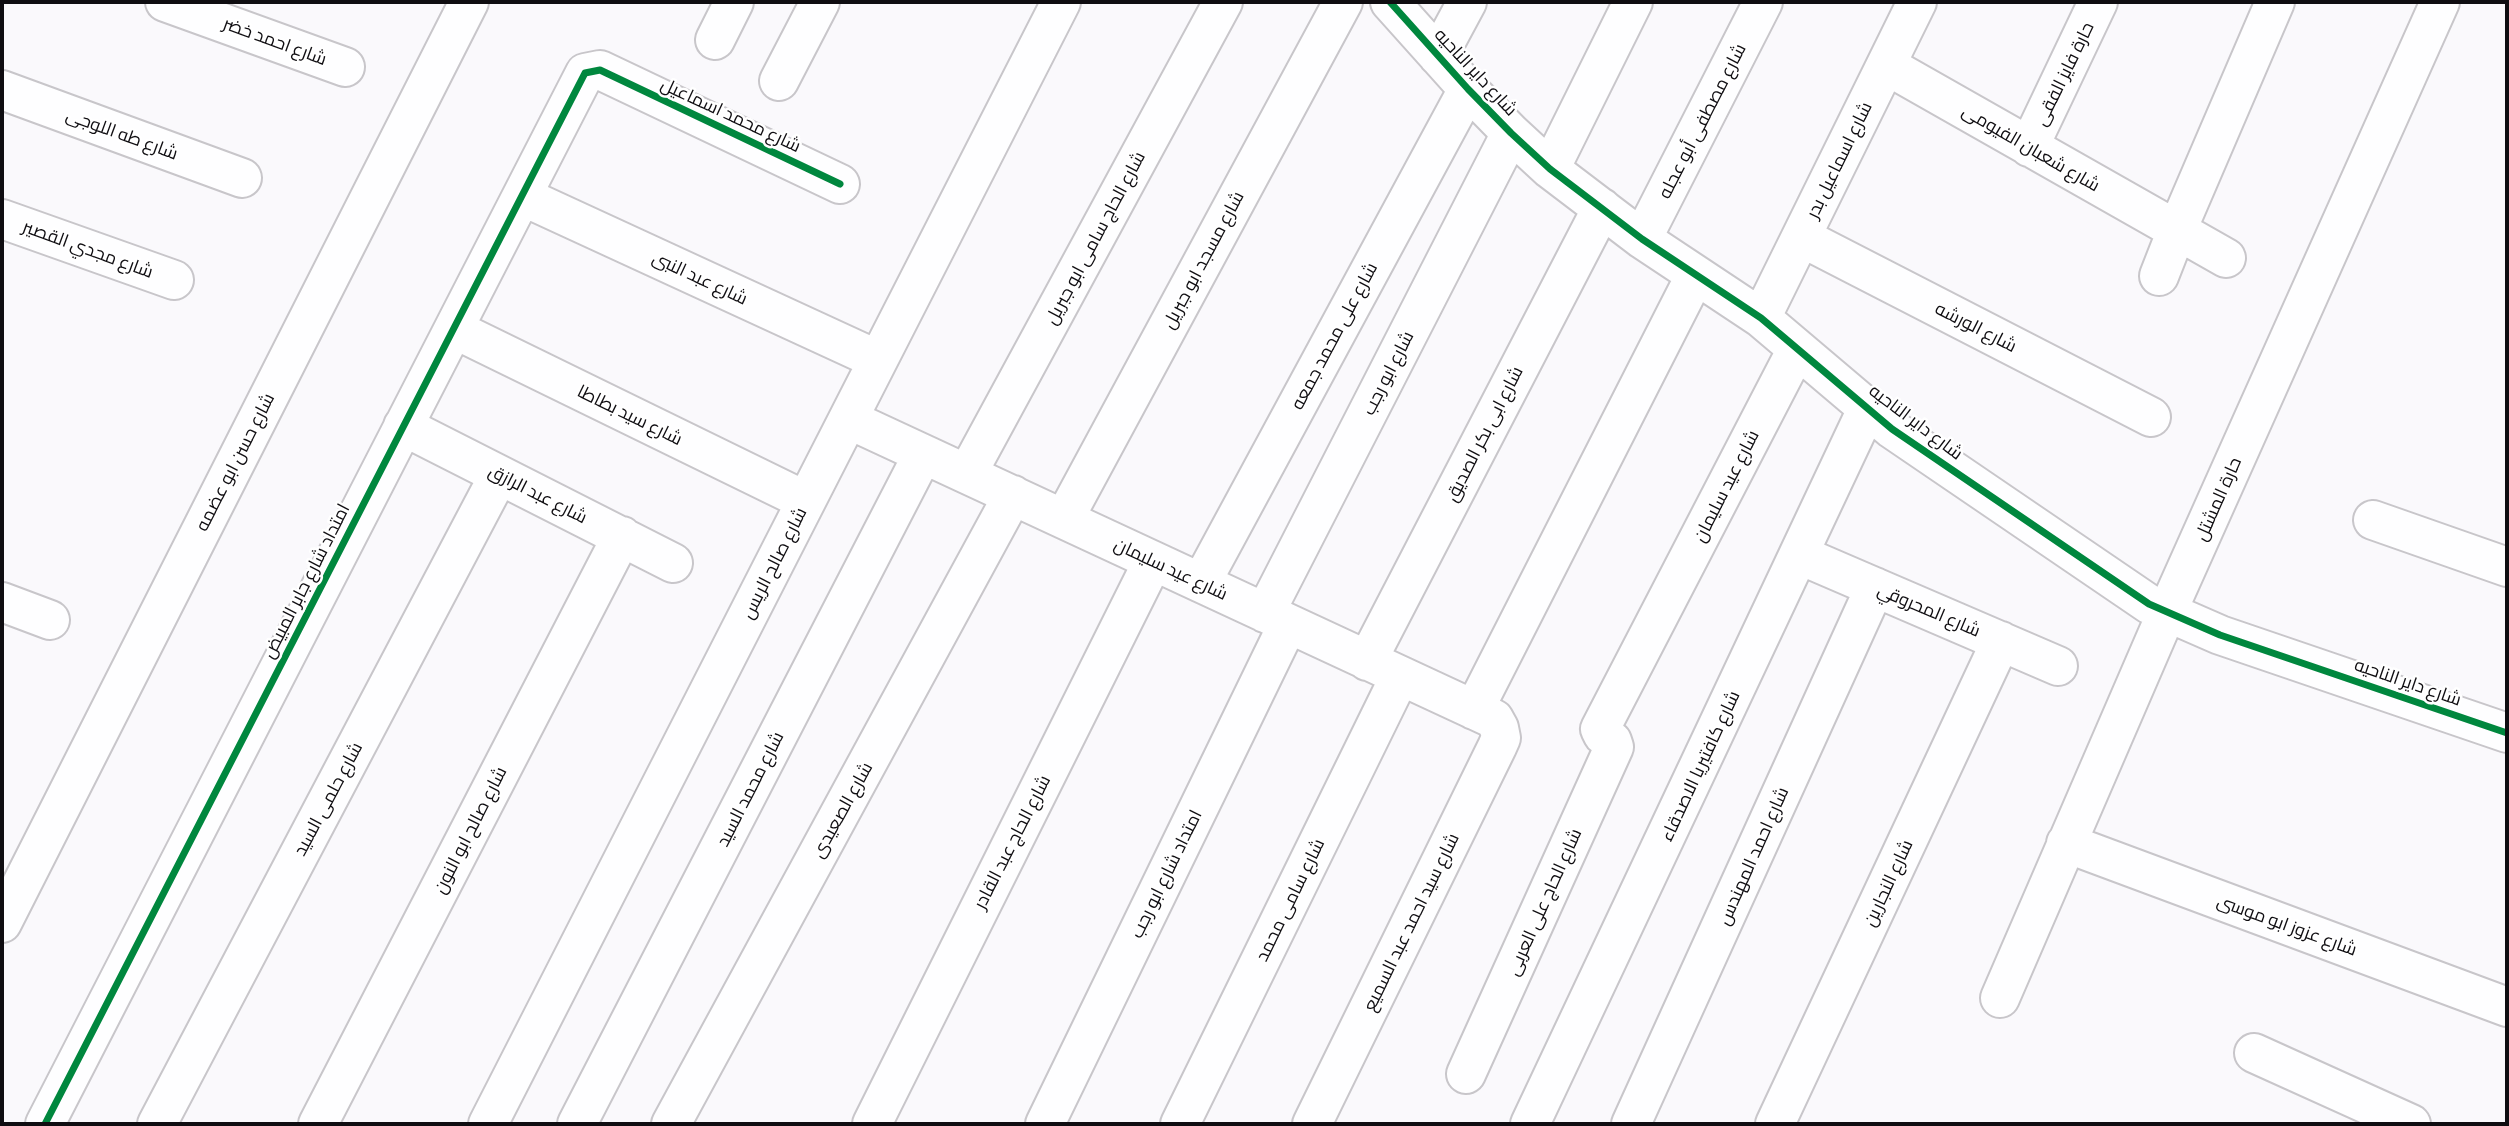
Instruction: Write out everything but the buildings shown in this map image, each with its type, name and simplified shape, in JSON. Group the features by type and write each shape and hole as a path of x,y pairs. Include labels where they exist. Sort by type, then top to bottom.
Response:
{"street":[{"name":"شارع احمد خضر","path":"165,2 345,67"},
{"name":"شارع حسن ابو عضمه","path":"2,923 469,2"},
{"path":"715,40 734,2"},
{"path":"779,82 820,2"},
{"name":"شارع صالح الريس","path":"488,1124 1061,2"},
{"name":"شارع الحاج سامى ابو جبريل","path":"967,474 1223,2"},
{"name":"شارع مسجد ابو جبريل","path":"1064,519 1343,2"},
{"name":"شارع داير الناحيه","path":"1390,2 1468,89 1550,169 1642,239 1761,318 1892,429 2148,604 2220,635 2507,733"},
{"path":"1438,55 1467,2"},
{"path":"1550,169 1633,2"},
{"name":"شارع مصطفى أبو عجله","path":"1642,239 1763,2"},
{"name":"شارع اسماعيل بدر","path":"1761,318 1917,2"},
{"name":"حارة فايز الفقى","path":"2029,147 2098,2"},
{"path":"2159,276 2176,230 2275,2"},
{"name":"حارة المشتل","path":"2000,998 2167,612 2440,2"},
{"name":"شارع شعبان الفيومى","path":"1885,65 2226,258"},
{"name":"امتداد شارع جابر المبيض","path":"44,1124 580,80 592,70 607,74"},
{"name":"شارع محمد اسماعيل","path":"607,74 841,184"},
{"name":"شارع على محمد جمعه","path":"1201,583 1468,89"},
{"name":"شارع طه اللوجى","path":"2,90 242,178"},
{"name":"شارع ابو رجب","path":"1276,619 1511,133"},
{"name":"شارع عبد النبى","path":"522,196 878,360"},
{"name":"شارع ابى بكر الصديق","path":"1383,668 1602,208"},
{"name":"شارع مجدي القصير","path":"2,219 174,280"},
{"name":"شارع الورشه","path":"1801,237 2151,417"},
{"path":"1484,715 1695,276"},
{"name":"شارع سيد بطاطا","path":"454,329 806,501"},
{"name":"شارع عيد سليمان","path":"1603,735 1600,729 1602,725 1797,349"},
{"name":"شارع كافتيريا الاصدقاء","path":"1530,1124 1868,407"},
{"name":"شارع عيد سليمان","path":"848,419 1484,715"},
{"name":"شارع عبد الرازق","path":"403,426 673,563"},
{"name":"شارع محمد السيد","path":"577,1124 923,454"},
{"name":"شارع حلمى السيد","path":"157,1124 499,475"},
{"name":"شارع الصعيدى","path":"671,1124 1013,495"},
{"path":"2373,520 2507,567"},
{"name":"شارع صالح ابو النون","path":"318,1124 622,536"},
{"name":"شارع المحروقي","path":"1800,555 2058,666"},
{"name":"شارع الحاج عبد القادر","path":"872,1124 1153,561"},
{"name":"شارع احمد المهندس","path":"1631,1124 1875,587"},
{"path":"2,602 50,620"},
{"name":"امتداد شارع ابو رجب","path":"1045,1124 1276,619"},
{"name":"شارع النجارين","path":"1775,1124 2001,641"},
{"name":"شارع سامى محمد","path":"1180,1124 1383,668"},
{"name":"شارع سيد احمد عبد السميع","path":"1312,1124 1501,738 1499,728 1484,715"},
{"name":"شارع الحاج على العربى","path":"1466,1074 1614,747 1612,741 1603,735"},
{"name":"شارع عزوز ابو موسى","path":"2066,844 2507,1007"},
{"path":"2254,1053 2411,1124"}],"cycle path":[{"path":"1390,2 1468,89 1550,169 1642,239 1761,318 1892,429 2149,604 2220,635 2507,733"},
{"path":"45,1124 585,73 600,70 840,184"}]}
